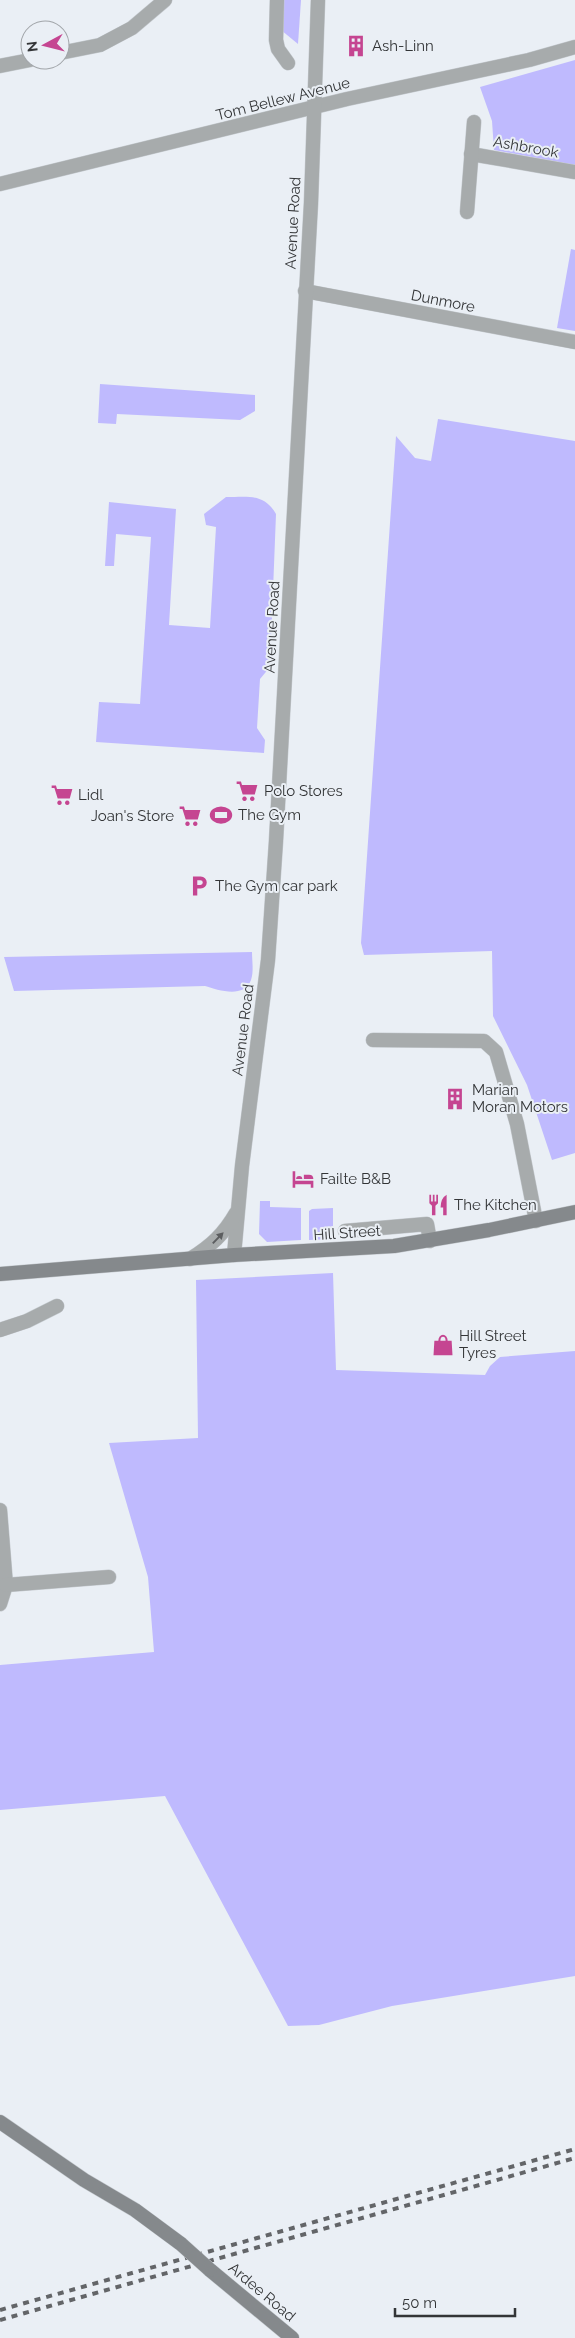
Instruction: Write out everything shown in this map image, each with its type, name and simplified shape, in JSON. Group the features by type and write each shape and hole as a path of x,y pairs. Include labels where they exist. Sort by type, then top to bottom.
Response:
{"main road":[{"name":"Hill Street","path":"0,1274 234,1255 358,1249 430,1241 575,1212"},
{"name":"Ardee Road","path":"0,2122 84,2180 135,2210 181,2244 292,2338"}],"street":[{"path":"70,51 100,45 132,28 166,0"},
{"path":"277,0 276,40 278,49 288,63"},
{"name":"Avenue Road","path":"234,1255 268,960 306,291 318,0"},
{"name":"Tom Bellew Avenue","path":"0,184 314,108 575,48"},
{"path":"0,66 20,62"},
{"name":"Ashbrook","path":"467,212 474,122"},
{"name":"Ashbrook","path":"471,154 575,172"},
{"name":"Dunmore","path":"306,291 575,342"},
{"path":"373,1040 484,1040 496,1052 517,1124 536,1221"},
{"path":"190,1259 209,1247 223,1234 238,1209"},
{"path":"345,1231 427,1224 430,1241"},
{"path":"0,1330 27,1321 57,1306"},
{"path":"0,1510 6,1585 0,1604"},
{"path":"6,1585 109,1577"}],"shaded area":[{"path":"282,0 301,0 298,44 281,30"},
{"path":"575,60 575,165 494,150 492,121 480,87"},
{"path":"571,249 575,250 575,331 557,328"},
{"path":"100,384 255,395 255,411 240,420 117,414 116,424 98,423"},
{"path":"438,419 575,441 575,1153 552,1160 527,1085 493,1016 492,951 364,955 361,943 396,436 415,458 431,461"},
{"path":"226,497 261,499 276,514 270,667 260,679 257,728 265,740 264,753 96,742 99,702 140,704 151,537 116,534 114,566 105,566 109,502 176,509 169,625 210,628 216,527 206,525 204,514"},
{"path":"252,952 253,970 248,986 243,990 230,992 205,986 14,991 4,957"},
{"path":"260,1201 270,1201 270,1207 301,1208 301,1240 267,1242 259,1234"},
{"path":"333,1208 333,1239 309,1240 309,1211 312,1209"},
{"path":"333,1273 336,1370 485,1375 490,1366 500,1357 575,1351 575,1976 392,2006 319,2025 288,2026 165,1796 0,1810 0,1665 154,1652 148,1577 109,1443 198,1438 196,1280"}],"railway":[{"path":"0,2310 575,2149"},
{"path":"0,2320 575,2158"}],"place":[{"name":"Ash-Linn","path":"356,46"},
{"name":"Polo Stores","path":"247,791"},
{"name":"Lidl","path":"62,795"},
{"name":"The Gym","path":"221,815"},
{"name":"Joan's Store","path":"190,816"},
{"name":"The Gym car park","path":"199,886"},
{"name":"Marian Moran Motors","path":"455,1099"},
{"name":"Failte B&B","path":"303,1179"},
{"name":"The Kitchen","path":"438,1205"},
{"name":"Hill Street Tyres","path":"443,1345"}]}
